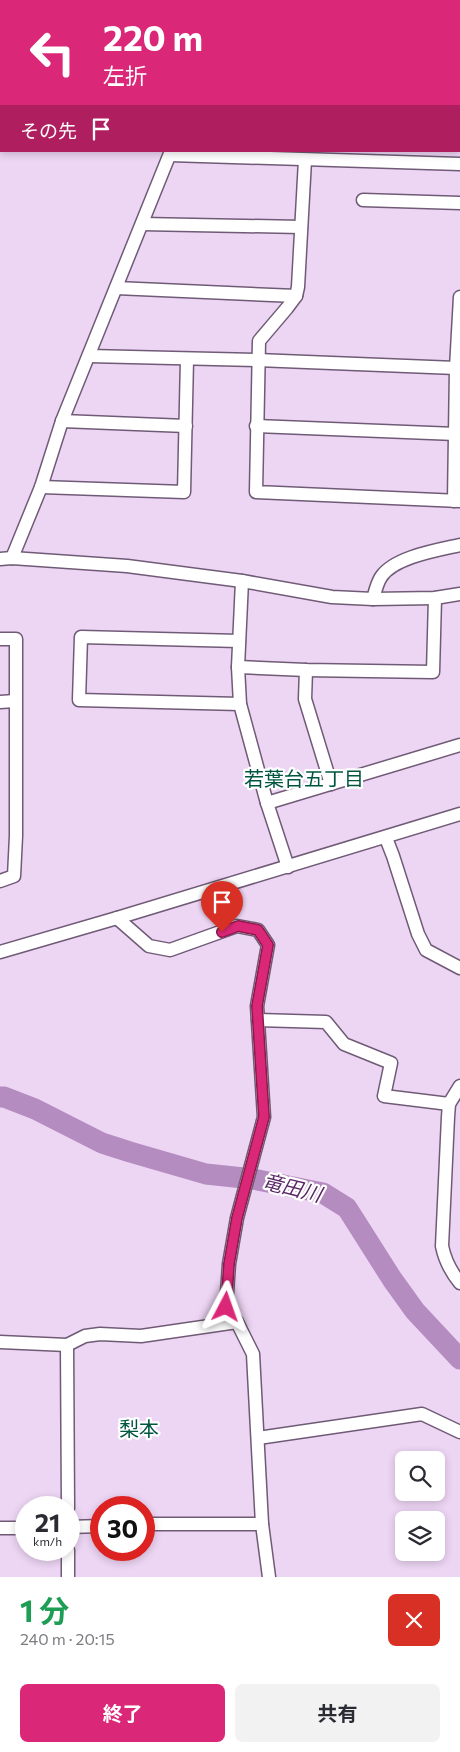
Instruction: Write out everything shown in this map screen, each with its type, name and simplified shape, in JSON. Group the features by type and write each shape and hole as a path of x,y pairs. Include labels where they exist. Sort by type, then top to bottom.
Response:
{"street":[{"path":"460,164 401,156 306,160 170,153 62,422 40,487 6,558 127,566 242,581 332,597 373,599 435,598 460,594"},
{"path":"306,160 296,296 259,341 256,492 457,501 456,368 460,297"},
{"path":"363,200 460,204"},
{"path":"142,224 301,227"},
{"path":"116,288 296,296"},
{"path":"89,356 258,360 456,368"},
{"path":"40,487 184,492 187,359"},
{"path":"62,422 186,426"},
{"path":"256,426 456,434"},
{"path":"373,599 381,577 389,568 406,559 460,545"},
{"path":"242,581 238,668 240,704 267,804 288,867"},
{"path":"238,668 433,672 435,598"},
{"path":"239,641 81,636 79,700 240,704"},
{"path":"0,639 16,639 16,836 14,876 0,881"},
{"path":"306,670 305,699 331,784"},
{"path":"0,702 15,701"},
{"path":"267,804 460,745"},
{"path":"0,952 386,838 460,814"},
{"path":"386,838 418,934 426,950 460,968"},
{"path":"117,918 149,946 170,950 238,926 258,930 268,945 257,1006 264,1117 237,1218 229,1264 226,1307 237,1322 253,1354 262,1524 268,1577"},
{"path":"258,1020 326,1022 344,1044 391,1063 384,1096 449,1104"},
{"path":"460,1086 449,1104 446,1131 442,1246 444,1257 460,1283"},
{"path":"0,1342 67,1345 85,1336 92,1335 141,1336 237,1322"},
{"path":"67,1345 68,1496"},
{"path":"258,1438 422,1414 460,1432"},
{"path":"155,1524 262,1524"},
{"path":"0,1528 15,1528"},
{"path":"68,1561 68,1577"}],"waterway":[{"name":"竜田川","path":"0,1097 35,1109 102,1143 130,1152 206,1174 253,1179 323,1193 347,1208 392,1279 415,1311 460,1359"}],"district":[{"name":"若葉台五丁目","path":"304,779"},
{"name":"梨本","path":"139,1429"}],"route":[{"path":"222,932 238,926 258,930 268,945 257,1006 264,1117 237,1218 229,1264 226,1307"}]}
